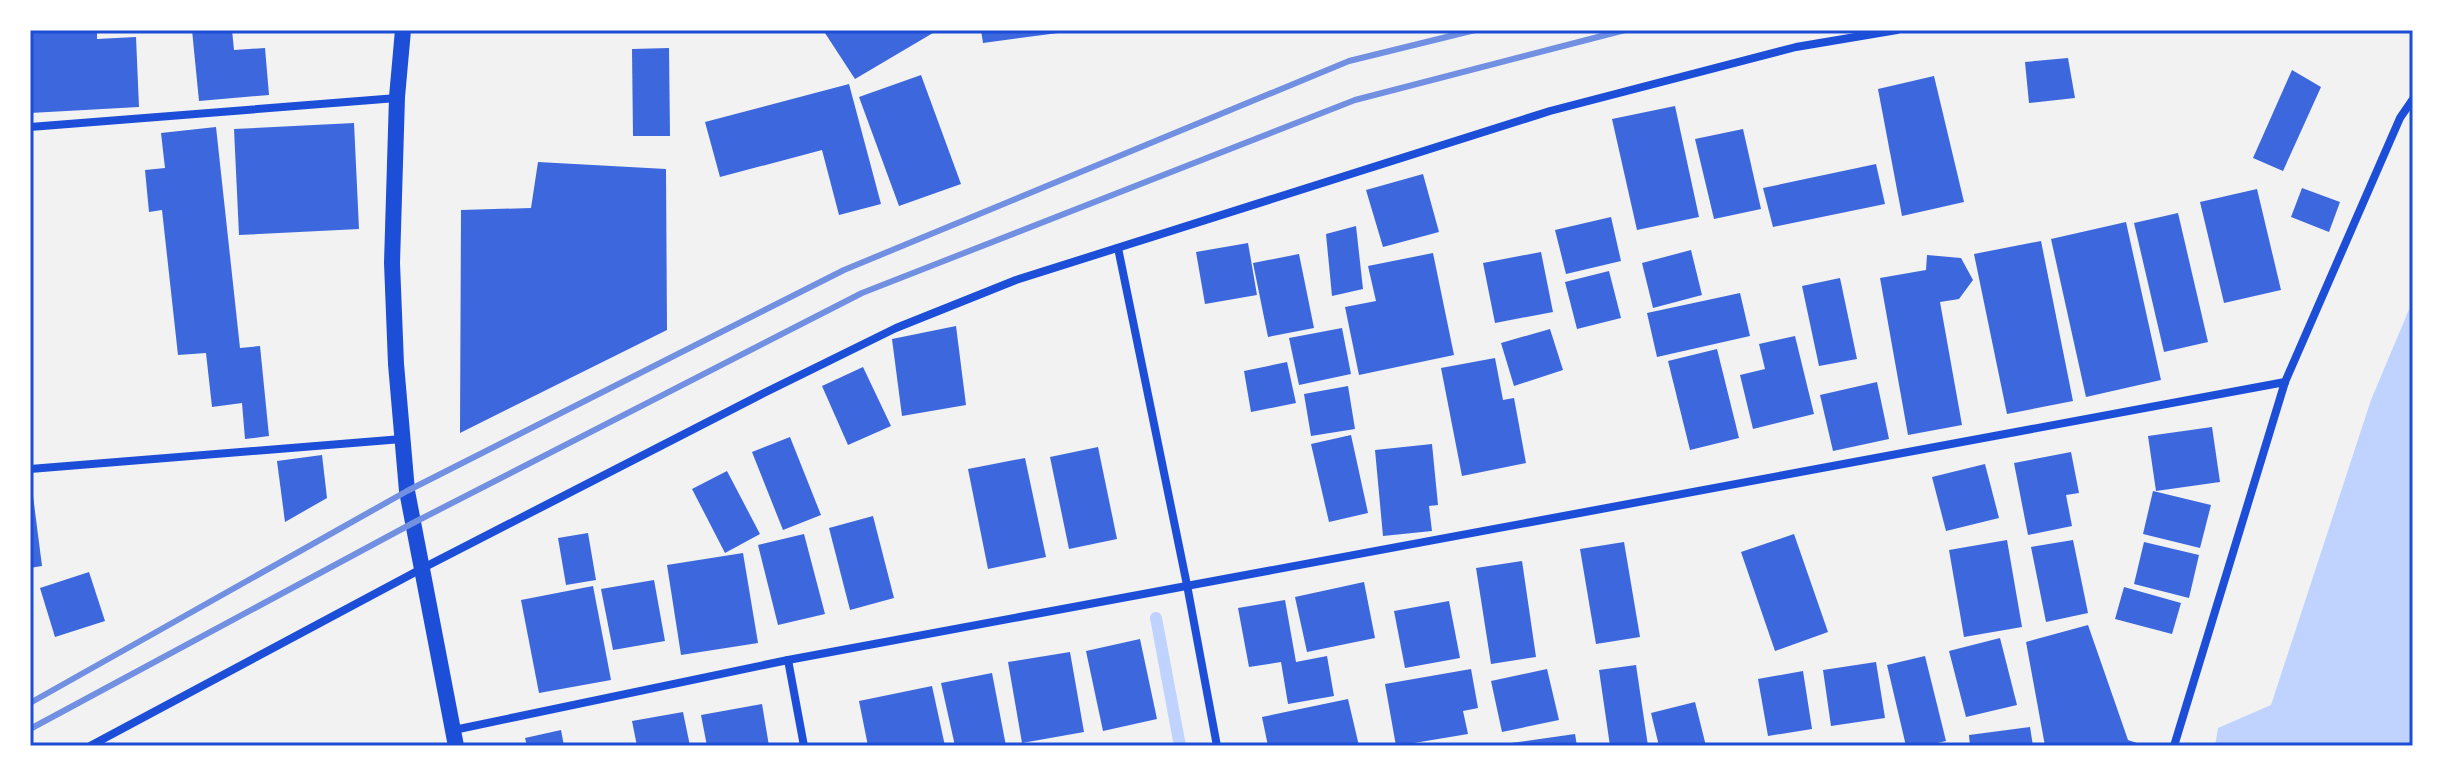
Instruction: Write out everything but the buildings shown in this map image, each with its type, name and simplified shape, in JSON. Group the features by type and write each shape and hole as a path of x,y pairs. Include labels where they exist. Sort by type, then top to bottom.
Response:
{"main road":[{"path":"403,30 397,97 392,263 403,439 407,491 455,738"}],"street":[{"path":"90,746 423,568 764,393 896,328 1016,280 1550,111 1796,47 1897,30"},
{"path":"30,127 397,97"},
{"path":"2174,746 2285,382 2400,118 2413,99"},
{"path":"1118,248 1217,746"},
{"path":"455,738 788,660 2285,382"},
{"path":"30,469 403,439"},
{"path":"788,660 804,746"}],"water":[{"path":"2413,300 2413,746 2215,746 2218,728 2271,705 2371,400"}],"waterway":[{"path":"1156,618 1180,746"}],"railway":[{"path":"30,703 407,491 844,270 1349,61 1475,30"},
{"path":"30,729 413,523 862,293 1355,100 1625,30"}]}
